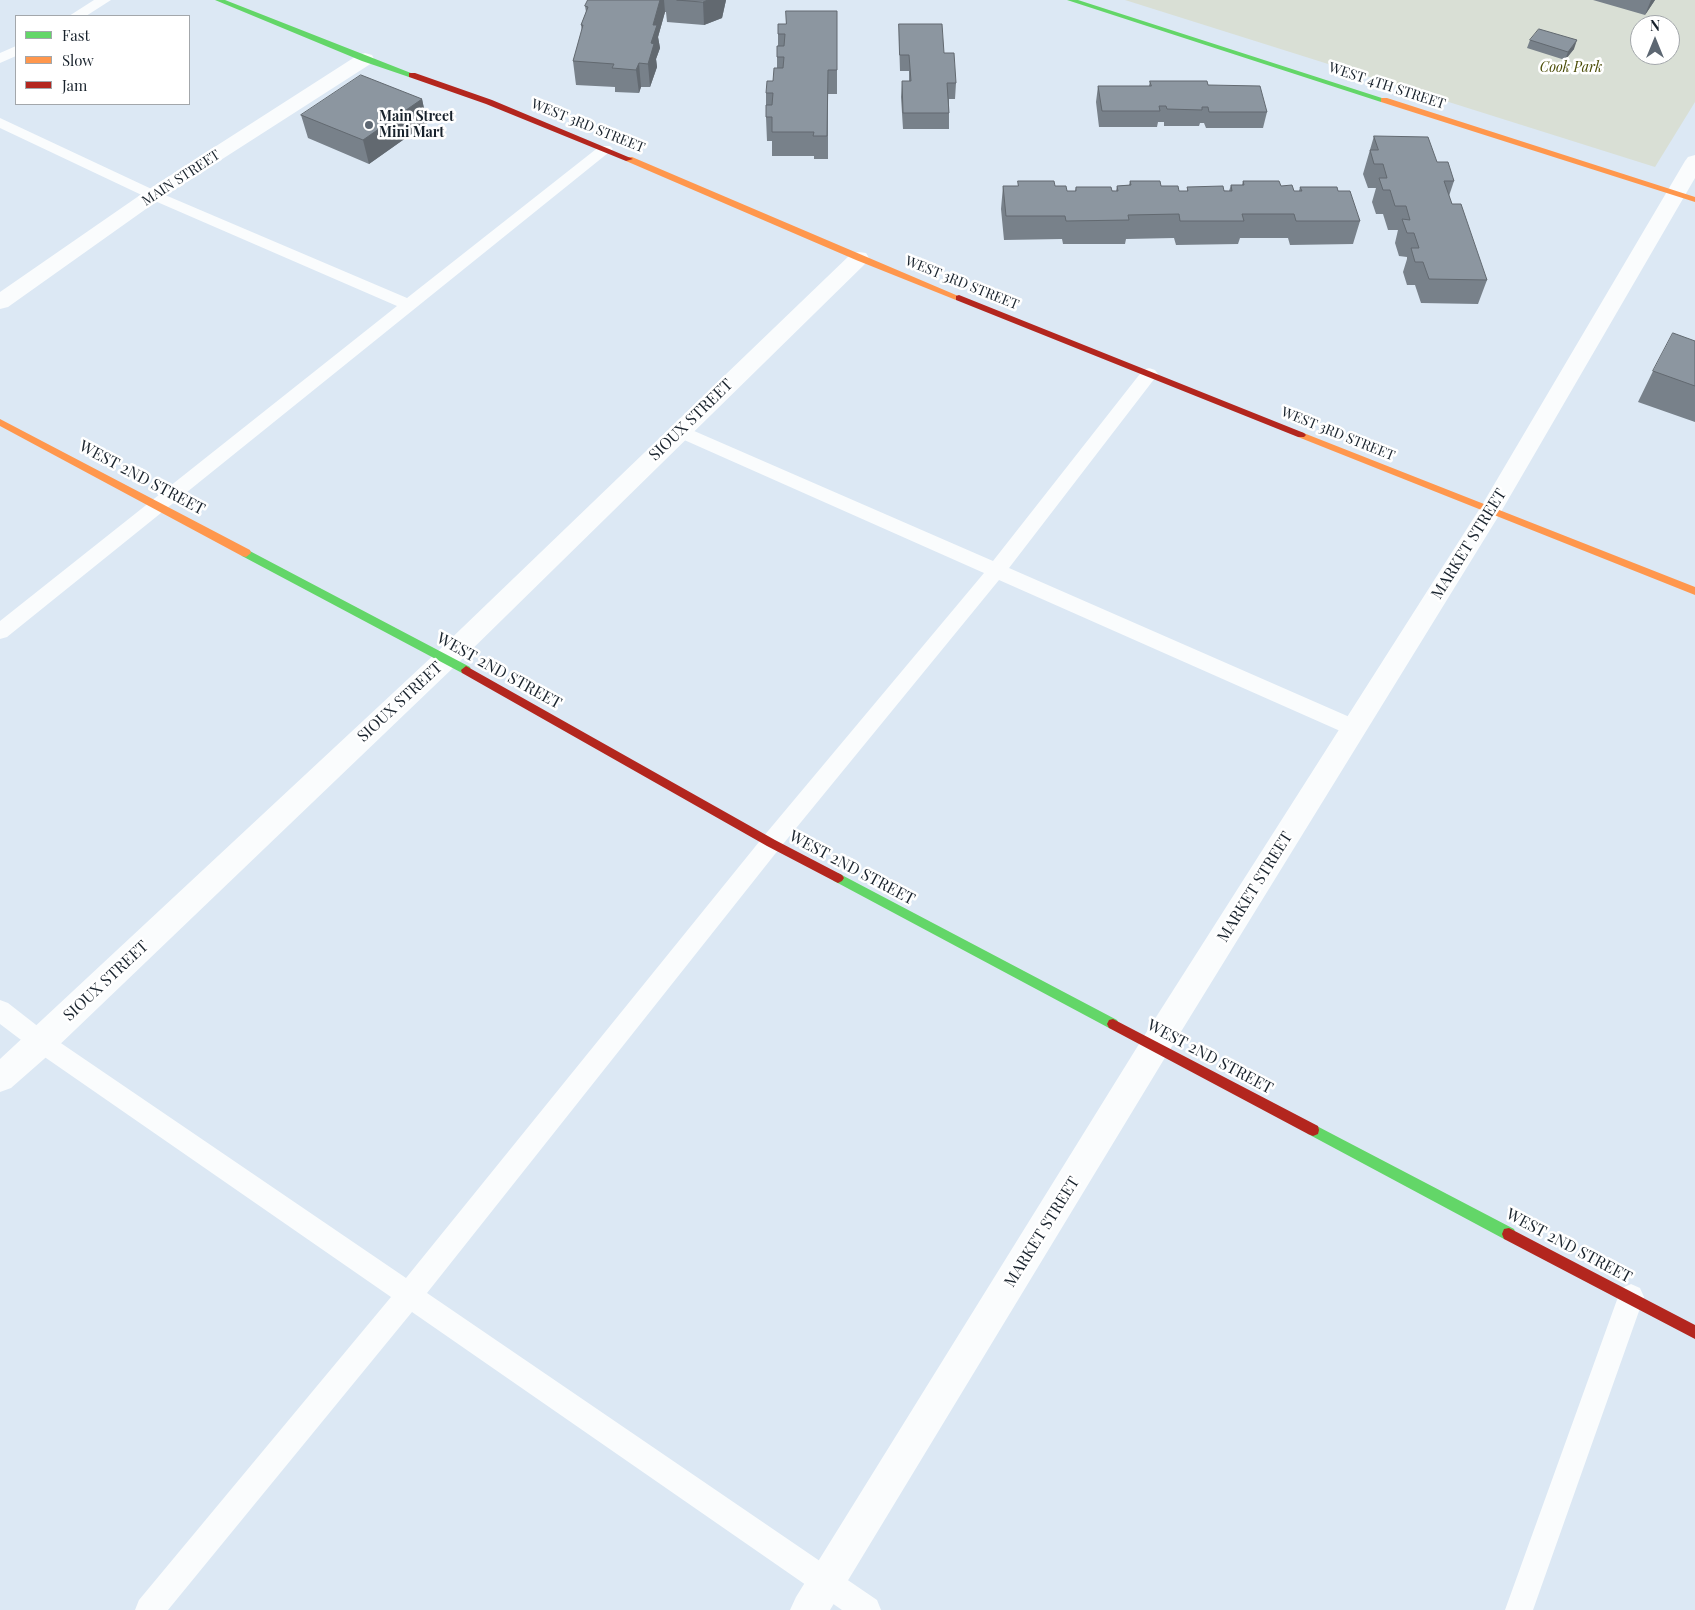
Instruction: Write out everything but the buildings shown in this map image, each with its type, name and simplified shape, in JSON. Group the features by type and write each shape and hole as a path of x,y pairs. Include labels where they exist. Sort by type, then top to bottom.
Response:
{"street":[{"name":"WEST 3RD STREET","path":"219,0 365,58 489,102 605,149 859,258 1490,511 1695,591"},
{"name":"WEST 4TH STREET","path":"1071,0 1686,197"},
{"name":"MAIN STREET","path":"0,302 153,195 365,58"},
{"name":"MARKET STREET","path":"809,1610 1155,1046 1686,197 1695,161"},
{"name":"SIOUX STREET","path":"0,1078 42,1042 446,659 859,258"},
{"name":"WEST 2ND STREET","path":"0,422 446,659 771,843 1695,1332"}],"lane":[{"path":"78,15 104,0"},
{"path":"0,59 15,51"},
{"path":"0,122 153,195 408,305"},
{"path":"0,632 605,149"},
{"path":"149,1610 409,1295 771,843 996,571 1149,374"},
{"path":"679,431 1354,728"},
{"path":"0,1010 42,1042 866,1610"},
{"path":"1519,1610 1631,1297"}],"green space":[{"name":"Cook Park","path":"1125,0 1695,0 1695,102 1655,167"}],"traffic: fast":[{"path":"219,0 365,59 412,75"},
{"path":"1071,0 1384,100"},
{"path":"246,553 466,670"},
{"path":"838,878 1113,1024"},
{"path":"1313,1130 1509,1234"}],"traffic: slow":[{"path":"1384,100 1695,200"},
{"path":"629,159 859,258 959,298"},
{"path":"0,422 246,553"},
{"path":"1301,435 1695,591"}],"traffic: jam":[{"path":"412,75 489,102 629,159"},
{"path":"959,298 1301,435"},
{"path":"466,670 771,843 838,878"},
{"path":"1113,1024 1313,1130"},
{"path":"1509,1234 1695,1332"}],"place":[{"name":"Main Street Mini Mart","path":"369,125"}]}
